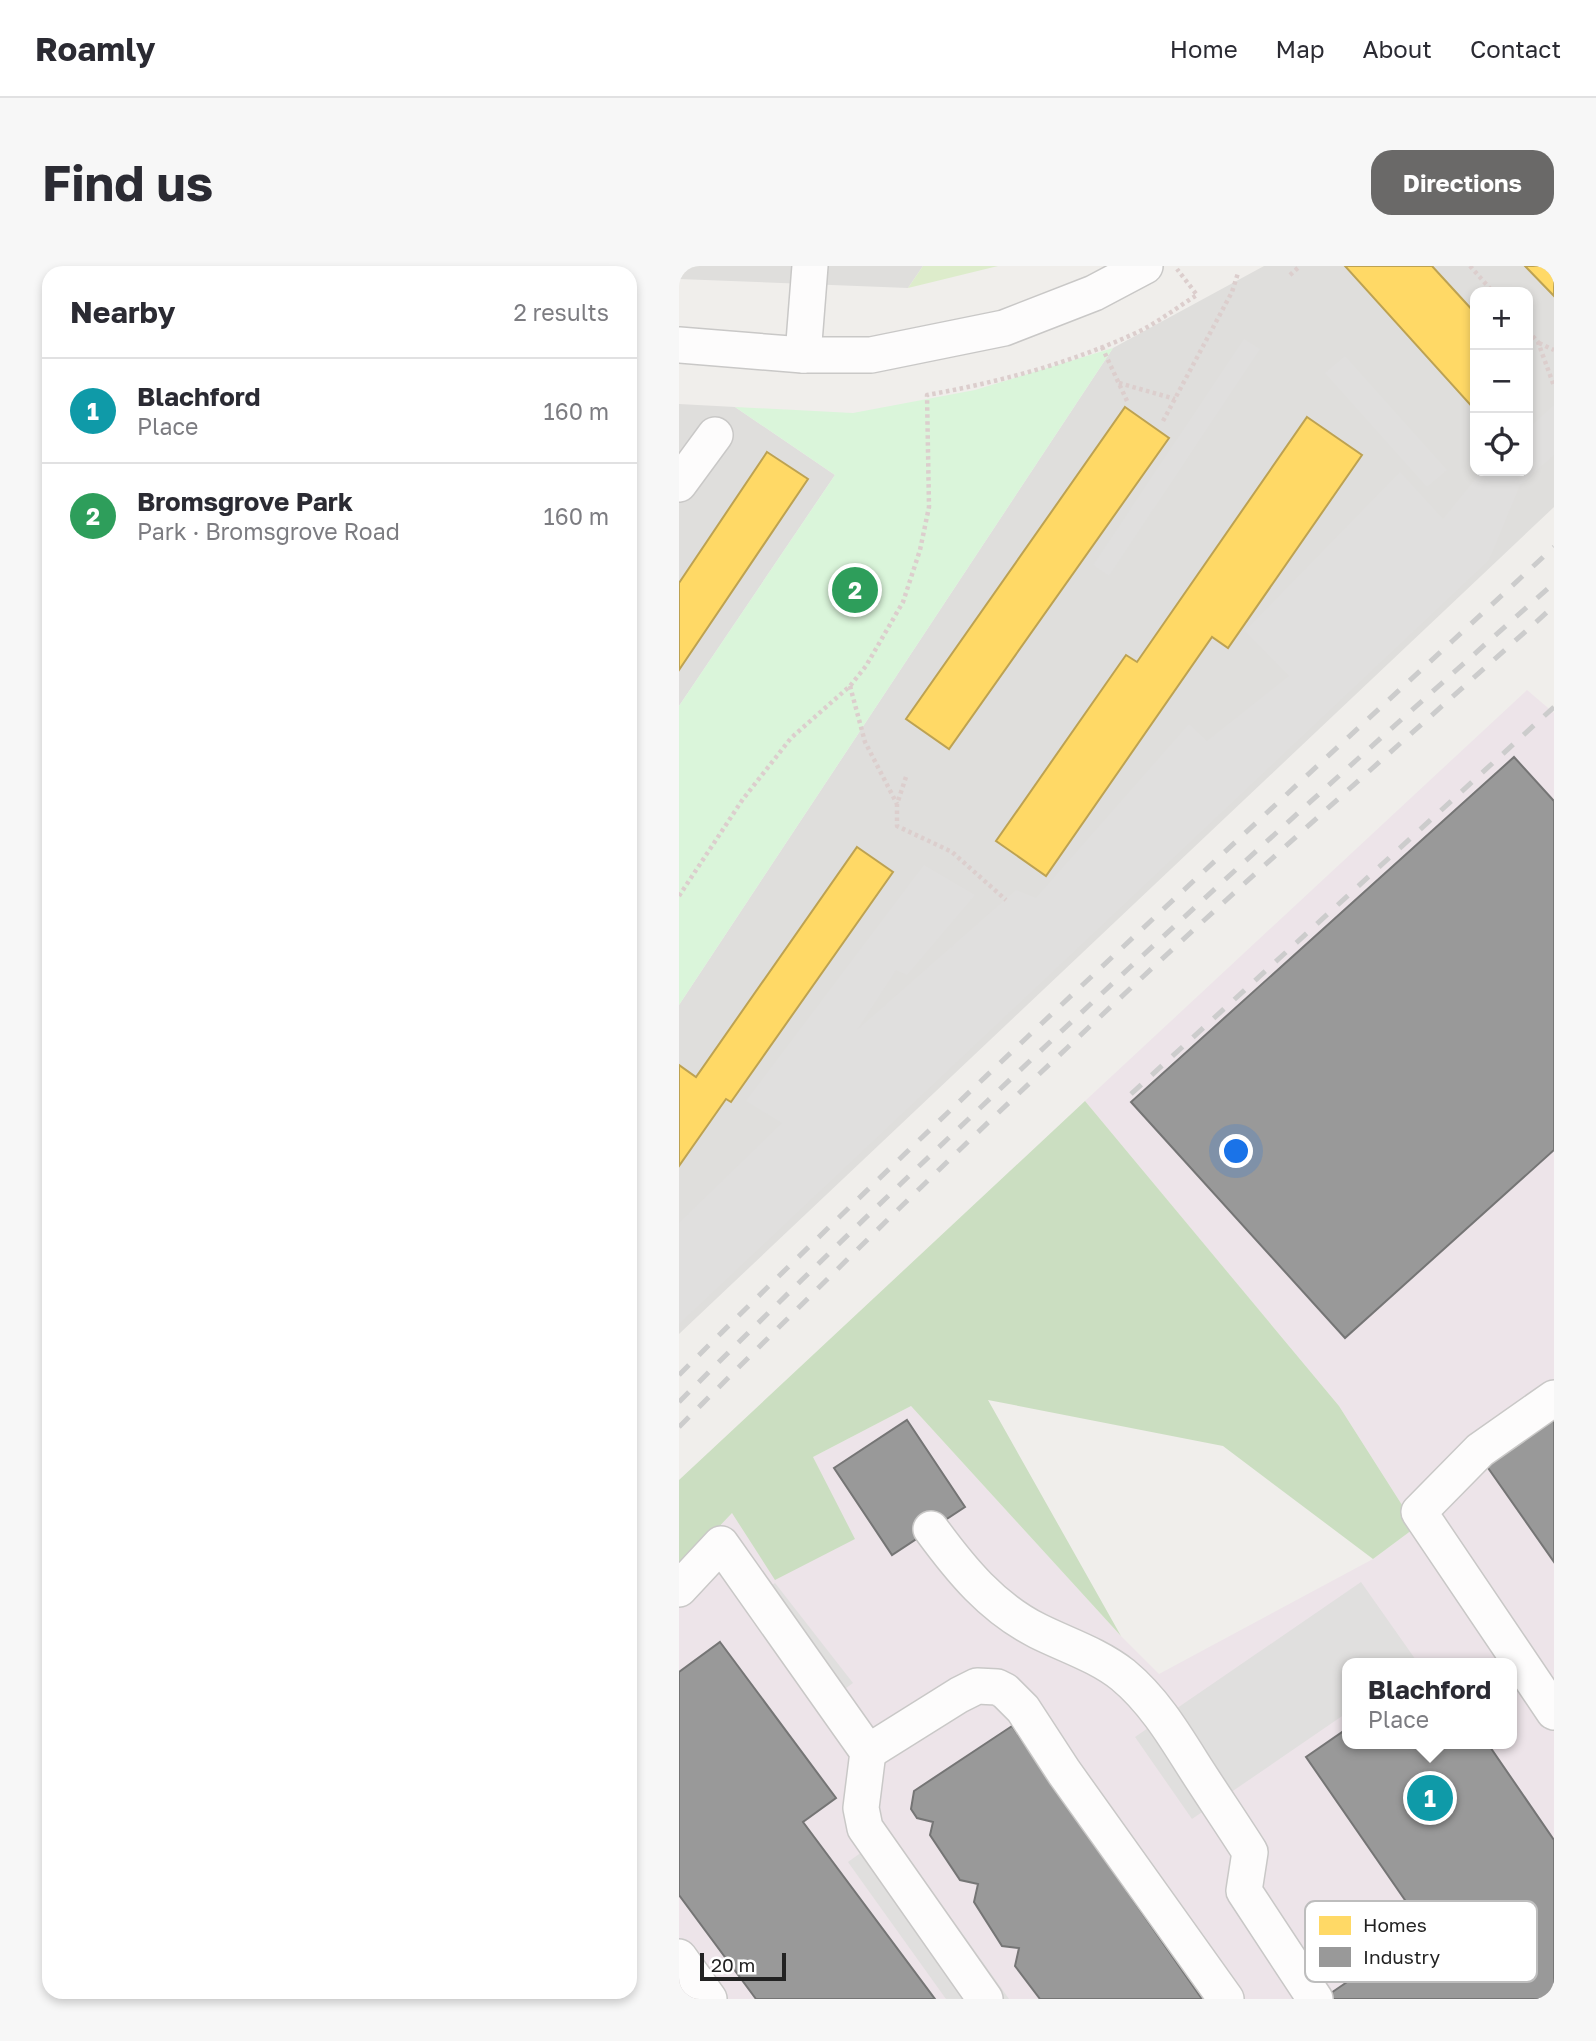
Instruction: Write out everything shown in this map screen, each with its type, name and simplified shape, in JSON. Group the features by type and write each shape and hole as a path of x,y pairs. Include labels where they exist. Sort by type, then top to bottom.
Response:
{"street":[{"path":"803,355 810,266"},
{"path":"679,345 803,355 871,355 1004,328 1160,267"},
{"path":"679,484 715,435"},
{"path":"1554,1398 1480,1450 1419,1512 1554,1712"},
{"path":"931,1529 957,1566 996,1604 1035,1630 1112,1666 1158,1711 1250,1852 1244,1891 1315,1999"},
{"path":"679,1589 721,1544 868,1752 861,1808 865,1828 985,1999"},
{"path":"868,1752 977,1686 997,1687 1005,1691 1023,1709 1064,1772 1226,1999"},
{"path":"679,1957 709,1999"}],"path":[{"path":"1290,275 1300,266"},
{"path":"1470,266 1489,287"},
{"path":"679,896 743,799 791,738 850,685 866,666 903,602 920,550 929,507 927,396 1035,370 1102,347 1145,328 1197,295 1160,267"},
{"path":"1163,421 1232,292 1238,273"},
{"path":"1533,336 1538,342 1554,386"},
{"path":"1538,342 1554,349"},
{"path":"1102,347 1128,401"},
{"path":"1118,383 1175,400"},
{"path":"850,685 865,742 897,804"},
{"path":"906,777 897,804 897,826 952,852 1006,900"}],"shaded area":[{"path":"679,266 923,266 908,288 679,279"},
{"path":"1264,266 1554,266 1554,507 679,1334 679,1005 1113,348"},
{"path":"1244,339 1260,349 1109,576 1093,565"},
{"path":"1345,356 1447,470 1427,487 1325,373"},
{"path":"679,404 735,407 835,475 679,706"},
{"path":"1554,405 1554,455 1533,474 1533,424"},
{"path":"1400,472 1443,519 1478,476 1530,476 1520,485 1489,560 679,1324 679,1223 782,1123 746,1101 924,865 975,895 907,975 896,970 857,1030 1016,890 1036,898 1189,724 1207,741 1289,676 1245,631"},
{"path":"1527,690 1554,713 1554,1999 679,1999 679,1569 732,1513 854,1540 813,1457 911,1406 1159,1674 1373,1559 1416,1527 1339,1406 1085,1101"},
{"path":"1361,1582 1414,1658 1342,1658 1342,1716 1192,1819 1135,1737"},
{"path":"775,1583 853,1683 831,1699 753,1600"},
{"path":"890,1832 1009,1999 946,1999 848,1862"}],"green space":[{"path":"923,266 998,266 908,288"},
{"path":"1113,348 679,1005 679,706 835,475 735,407 853,413 975,390"},
{"path":"1085,1101 1339,1406 1416,1527 1373,1559 1223,1446 988,1400 1121,1636 911,1406 813,1457 855,1539 775,1580 732,1513 679,1569 679,1480"}],"building: Homes":[{"path":"1345,266 1432,266 1470,308 1470,404"},
{"path":"1525,266 1554,266 1554,296"},
{"path":"1125,407 1169,438 949,749 906,719"},
{"path":"1307,417 1362,455 1228,648 1212,637 1046,876 996,841 1126,655 1137,662"},
{"path":"767,452 808,479 679,670 679,583"},
{"path":"857,847 893,872 731,1102 726,1099 679,1166 679,1065 696,1077"}],"building: Industry":[{"path":"1514,757 1554,801 1554,1150 1345,1338 1131,1102"},
{"path":"1554,1418 1554,1562 1486,1465"},
{"path":"907,1420 965,1507 892,1555 834,1468"},
{"path":"720,1642 836,1798 803,1822 935,1999 756,1999 679,1895 679,1672"},
{"path":"1012,1726 1202,1999 1040,1999 1015,1966 1019,1948 1002,1946 974,1902 978,1884 960,1880 930,1835 933,1822 917,1818 911,1809 914,1791"},
{"path":"1342,1732 1342,1749 1491,1749 1554,1840 1554,1999 1330,1999 1328,1995 1347,1982 1537,1982 1537,1901 1406,1901 1306,1757"}],"railway":[{"path":"679,1375 1003,1060 1554,547"},
{"path":"679,1402 1001,1088 1331,783 1554,583"},
{"path":"679,1427 1018,1094 1309,825 1554,606"},
{"path":"1131,1094 1554,707"}],"place":[{"name":"Bromsgrove Park","path":"855,590"},
{"name":"Blachford","path":"1430,1798"}]}
